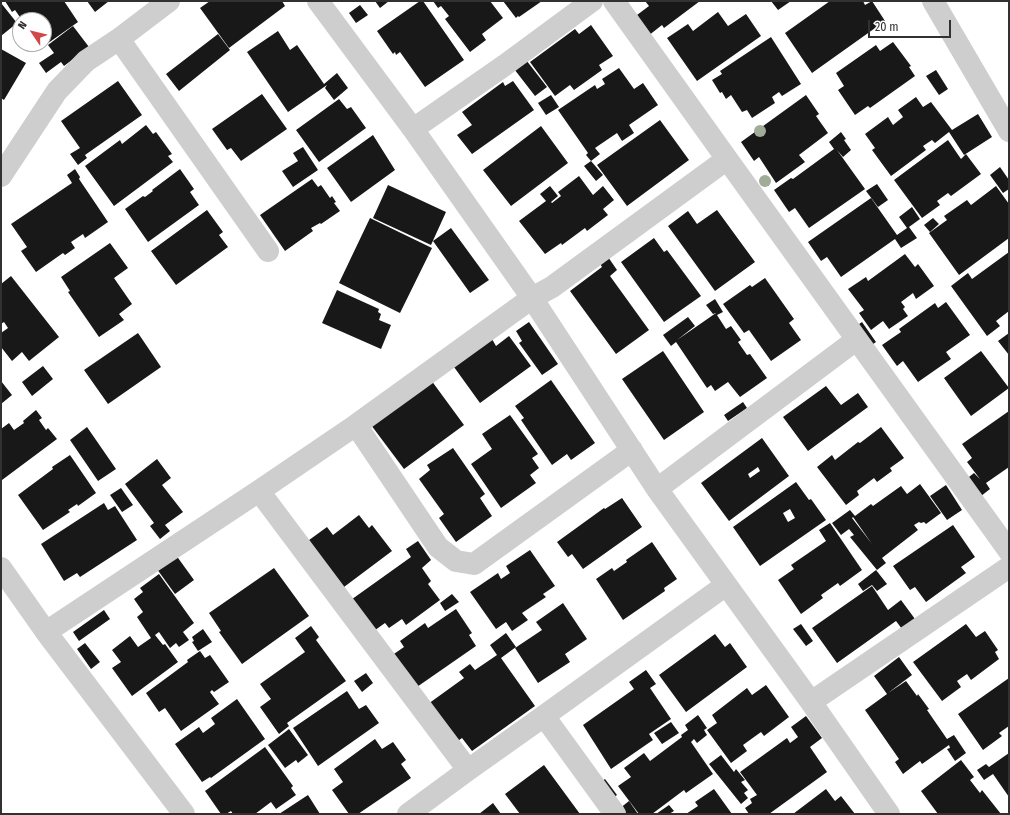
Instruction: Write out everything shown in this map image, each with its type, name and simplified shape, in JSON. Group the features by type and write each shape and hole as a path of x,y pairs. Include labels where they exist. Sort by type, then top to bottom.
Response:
{"street":[{"path":"1,176 57,91 86,61 119,39 169,1"},
{"path":"318,1 413,129 532,298 657,489 811,702 889,814"},
{"path":"413,129 505,65 592,1"},
{"path":"614,1 1009,551"},
{"path":"933,1 1007,124"},
{"path":"119,39 268,251"},
{"path":"46,632 356,425 532,298 552,287 727,159"},
{"path":"657,489 856,340"},
{"path":"356,425 438,547 456,562 474,564 632,450"},
{"path":"259,491 468,770"},
{"path":"811,702 1009,567"},
{"path":"1,568 46,632 184,814"},
{"path":"408,814 726,585"},
{"path":"544,716 615,814"}],"building":[{"path":"5,1 64,1 78,22 52,40 52,12 16,12 15,10 12,12"},
{"path":"87,1 109,1 95,12"},
{"path":"210,1 282,1 285,6 229,48 200,8"},
{"path":"375,1 389,1 380,8"},
{"path":"420,1 423,1 464,60 425,87 400,52 396,55 395,52 393,54 377,31"},
{"path":"433,1 490,1 503,18 482,34 486,40 470,52 445,19 449,16 441,6 438,8"},
{"path":"503,1 542,1 516,18"},
{"path":"645,1 700,1 664,28 662,25 648,36 633,18 649,6"},
{"path":"771,1 791,1 778,10"},
{"path":"830,1 863,1 865,5 872,1 885,21 812,73 785,33"},
{"path":"1,3 12,17 12,27 1,36"},
{"path":"360,5 368,15 356,23 349,13"},
{"path":"718,12 728,26 746,14 761,36 697,81 667,38 688,24 693,31"},
{"path":"591,25 613,56 599,65 602,70 574,90 570,85 555,96 530,62 575,29 579,34"},
{"path":"73,26 89,47 64,66 61,62 46,73 39,63 54,53 52,50 52,42"},
{"path":"278,31 290,50 297,45 324,84 337,73 348,88 334,100 325,88 327,85 288,112 247,52"},
{"path":"218,34 230,50 179,91 166,74"},
{"path":"771,37 801,84 782,96 779,92 772,97 775,103 752,118 747,110 742,112 731,95 726,99 722,92 720,93 712,80 722,74 720,71"},
{"path":"893,42 911,66 909,67 915,76 870,108 868,106 855,115 838,90 844,86 836,73 876,45 880,51"},
{"path":"1,49 26,63 4,100 1,98"},
{"path":"523,56 547,87 535,96 511,65"},
{"path":"619,68 634,89 643,83 658,105 629,125 634,133 622,141 617,133 595,148 600,154 591,161 586,155 588,153 558,110 595,85 597,89 605,84 602,79"},
{"path":"936,70 948,89 939,95 926,76"},
{"path":"118,81 142,115 85,155 87,158 78,165 70,154 80,148 61,121"},
{"path":"513,81 534,110 472,154 457,135 472,125 462,112 503,82 505,86"},
{"path":"262,94 287,129 241,161 231,148 227,150 212,129"},
{"path":"551,95 559,107 546,115 538,103"},
{"path":"806,95 819,114 816,116 828,133 799,155 805,162 776,183 759,157 754,161 741,142"},
{"path":"916,97 923,107 931,102 952,130 978,114 992,137 964,155 949,132 935,143 932,140 923,146 926,150 891,176 872,150 875,148 865,134 888,117 893,125 903,117 898,110"},
{"path":"339,99 347,109 351,107 366,128 319,162 296,130"},
{"path":"660,120 689,160 627,206 597,165"},
{"path":"146,125 153,134 156,132 172,154 168,156 173,162 114,206 85,166 120,140 122,144"},
{"path":"541,126 568,163 511,206 483,170"},
{"path":"841,132 846,139 844,140 851,150 843,157 837,150 865,189 809,228 795,208 789,212 774,190 791,178 793,179 834,149 829,142"},
{"path":"373,135 395,170 351,202 327,168"},
{"path":"948,140 961,159 966,154 981,174 951,196 948,193 937,201 940,205 922,218 894,180"},
{"path":"303,147 318,170 293,187 282,171 298,161 293,153"},
{"path":"591,161 603,175 596,181 584,166"},
{"path":"1000,167 1009,180 1009,189 1003,193 990,175"},
{"path":"75,169 80,177 79,179 108,222 85,238 83,234 71,242 75,248 65,255 63,253 36,272 21,251 27,247 11,224 72,183 67,175"},
{"path":"180,169 194,189 190,192 199,205 148,242 125,209 143,196 145,197"},
{"path":"579,176 593,195 603,186 614,200 603,209 608,215 587,231 585,228 562,245 561,243 545,254 519,221 546,201 540,194 550,186 558,196 551,202 552,203 561,196 558,192"},
{"path":"312,179 318,187 321,185 330,198 332,196 336,202 334,203 340,211 321,224 320,223 311,228 313,231 285,251 260,215"},
{"path":"877,184 888,200 878,207 866,191"},
{"path":"388,185 446,212 431,245 373,218"},
{"path":"996,186 1009,204 1009,238 959,275 929,233 947,220 944,216 967,200 971,205"},
{"path":"871,198 897,235 907,228 899,217 912,207 920,219 909,227 917,238 901,248 895,239 841,277 827,257 821,261 808,242"},
{"path":"207,210 223,232 219,235 228,247 176,285 151,251"},
{"path":"717,210 755,262 715,291 668,226 688,211 697,224"},
{"path":"370,218 432,248 400,313 339,283"},
{"path":"933,218 939,224 930,232 924,225"},
{"path":"451,228 489,280 470,293 433,241"},
{"path":"654,238 664,252 667,250 701,296 664,322 621,262"},
{"path":"110,243 128,268 114,278 132,304 119,314 124,320 99,337 68,292 70,291 61,277"},
{"path":"1009,252 1009,311 996,321 1000,326 987,336 951,286 968,273 972,279"},
{"path":"606,254 617,270 610,276 649,330 616,354 570,291 602,267 598,260"},
{"path":"905,254 915,267 918,264 934,286 916,299 913,293 901,302 905,307 903,309 908,316 889,329 883,321 871,330 859,313 864,310 848,289 866,277 868,281"},
{"path":"11,276 59,337 29,361 22,352 12,361 1,347 1,333 8,328 4,322 1,324 1,284"},
{"path":"765,278 794,319 789,323 801,340 771,361 749,330 744,333 723,304 750,285 752,287"},
{"path":"337,290 379,309 378,312 381,314 379,320 391,325 381,349 322,323"},
{"path":"715,299 723,312 717,315 726,329 731,326 741,340 738,342 747,355 750,354 767,378 740,397 728,382 715,391 711,385 707,388 676,342 671,346 663,335 688,317 695,326 677,340 716,313 713,314 706,305"},
{"path":"946,302 970,335 946,352 951,359 918,382 903,361 897,366 882,345 901,332 899,329 935,303 938,308"},
{"path":"529,322 558,364 542,375 519,343 522,341 516,331"},
{"path":"862,322 876,342 866,349 852,329"},
{"path":"138,333 161,367 108,404 84,370"},
{"path":"1009,333 1009,355 998,341"},
{"path":"509,336 531,366 480,403 454,367 492,339 496,346"},
{"path":"663,351 704,412 664,440 622,379"},
{"path":"981,351 1009,388 971,416 944,378"},
{"path":"43,366 53,379 32,396 22,382"},
{"path":"431,380 464,425 404,469 371,425"},
{"path":"551,380 595,443 571,460 567,454 552,465 521,420 524,418 515,406"},
{"path":"1,381 12,395 1,404"},
{"path":"826,386 841,405 858,393 868,407 808,451 783,417"},
{"path":"743,402 747,408 728,421 724,415"},
{"path":"36,410 42,418 39,420 46,430 48,428 57,439 2,480 1,429 9,423 14,430 24,423 23,421"},
{"path":"1009,411 1009,467 986,483 990,489 976,500 964,481 974,473 980,479 967,462 972,458 962,444"},
{"path":"510,415 538,454 532,458 539,468 530,475 536,483 501,508 471,464 492,449 482,434"},
{"path":"87,427 116,469 98,481 70,440"},
{"path":"881,427 904,458 890,468 892,471 877,482 874,478 857,491 859,495 846,505 817,467 832,455 835,460 858,442 860,443"},
{"path":"762,438 789,476 729,521 701,483","holes":["758,467 760,471 750,478 748,474"]},
{"path":"453,448 485,494 480,498 492,516 456,542 439,518 444,514 419,479 430,470 427,465"},
{"path":"70,455 96,493 78,506 77,504 68,510 70,512 43,530 18,495 53,469 52,467"},
{"path":"157,459 171,478 162,485 183,512 165,525 170,531 160,539 150,526 154,523 125,484"},
{"path":"796,482 809,500 811,499 826,520 760,566 733,527","holes":["790,509 795,518 788,522 783,513"]},
{"path":"920,484 941,513 926,524 924,522 919,522 914,525 918,530 882,558 886,563 877,570 850,537 854,535 849,529 841,535 832,523 850,510 855,516 871,504 873,506 901,486 907,494","holes":["853,517 872,544 852,518"]},
{"path":"946,485 962,510 947,520 930,496"},
{"path":"121,488 133,505 122,512 110,495"},
{"path":"622,498 642,527 583,569 572,554 568,557 557,542 604,508 605,509"},
{"path":"104,503 108,510 115,506 137,540 80,577 77,573 64,581 41,544"},
{"path":"359,515 369,528 372,525 392,551 340,590 305,543 327,527 333,535"},
{"path":"830,523 862,570 840,586 838,583 821,595 823,598 801,614 778,580 794,569 791,565 826,541 819,530"},
{"path":"953,525 975,557 961,567 966,573 926,602 915,587 910,590 893,566"},
{"path":"418,541 431,560 422,568 431,581 428,584 440,600 406,625 402,619 389,628 385,623 371,633 348,602 411,557 406,549"},
{"path":"652,542 677,579 664,588 665,591 623,620 596,579 612,568 614,571 627,562 626,560"},
{"path":"530,550 555,586 543,594 546,597 522,613 528,620 512,631 506,622 496,629 470,592 498,573 501,579 510,573 506,566"},
{"path":"173,551 194,580 175,594 154,565"},
{"path":"274,568 309,616 242,664 219,632 221,631 209,613"},
{"path":"876,570 887,584 877,591 872,585 863,591 858,584"},
{"path":"159,574 194,623 183,632 189,640 179,647 176,643 170,648 159,632 155,635 163,645 165,644 178,662 132,696 112,668 121,662 112,650 130,636 138,647 151,638 137,617 143,612 134,599 143,592 140,588"},
{"path":"872,586 888,610 901,600 915,619 902,629 896,621 837,663 812,628"},
{"path":"452,594 459,602 445,611 440,603"},
{"path":"563,603 587,639 565,654 570,662 538,683 515,648 542,630 536,622"},
{"path":"456,609 472,633 469,635 476,646 414,689 391,656 404,647 400,641 425,623 428,628"},
{"path":"104,610 110,619 79,641 73,632"},
{"path":"801,624 813,641 806,646 793,629"},
{"path":"966,624 976,637 985,631 998,650 995,652 999,659 971,680 967,674 957,681 961,687 942,701 913,662"},
{"path":"311,626 319,637 316,640 346,681 287,723 289,726 279,734 260,707 271,699 260,684 305,652 295,638"},
{"path":"203,629 212,642 198,651 192,642 194,641 192,637"},
{"path":"506,633 516,647 501,658 535,706 472,751 462,738 455,743 428,704 464,678 459,672 470,664 475,670 497,655 490,645"},
{"path":"715,634 725,647 730,643 747,667 686,712 659,675"},
{"path":"85,643 100,662 91,669 77,649"},
{"path":"200,651 205,658 210,655 229,682 214,692 212,690 210,692 219,704 181,731 165,708 159,712 146,693 188,662 187,660"},
{"path":"899,657 912,675 888,693 906,681 929,709 927,710 947,739 954,735 966,753 955,761 947,749 950,748 949,745 922,764 920,761 903,774 895,762 899,759 865,710 887,694 874,676"},
{"path":"646,670 656,684 650,688 671,719 649,734 653,740 611,769 583,725 634,689 629,682"},
{"path":"366,673 373,683 362,692 354,681"},
{"path":"1009,678 1009,726 999,733 1002,736 983,750 958,714"},
{"path":"766,685 789,717 764,736 761,732 743,745 747,751 731,763 707,730 717,723 712,715 747,688 752,695"},
{"path":"347,691 359,709 366,705 379,723 318,766 293,728"},
{"path":"237,699 265,739 211,778 210,777 202,782 175,744 199,727 203,733 215,724 211,718"},
{"path":"698,715 707,728 704,730 707,735 697,743 694,739 691,742 713,774 686,793 684,790 652,814 639,814 618,786 631,777 624,768 644,753 650,761 682,737 681,735 688,730 685,725"},
{"path":"806,716 822,738 810,747 827,772 769,814 749,814 745,808 752,803 750,799 757,795 740,772 787,738 790,743 798,737 791,727"},
{"path":"671,722 679,733 662,744 654,733"},
{"path":"289,729 308,755 298,763 296,760 285,768 268,745"},
{"path":"375,739 382,749 393,742 406,760 401,764 411,778 358,814 349,814 332,790 343,782 334,769"},
{"path":"265,747 293,786 291,788 296,795 276,809 271,802 255,814 233,814 231,811 226,814 221,814 205,791"},
{"path":"1009,753 1009,797 993,774 984,780 977,770 986,764 989,767"},
{"path":"721,755 734,772 736,769 745,780 741,782 748,790 744,793 748,798 741,804 709,764"},
{"path":"961,760 974,777 970,780 980,793 982,790 1001,814 938,814 921,791"},
{"path":"544,765 580,814 520,814 505,794"},
{"path":"605,779 617,795 610,800 598,784"},
{"path":"714,789 732,814 686,814 698,806 695,802"},
{"path":"826,789 835,801 841,796 855,814 793,814"},
{"path":"308,795 320,814 279,814"},
{"path":"629,801 638,814 622,814 619,809"},
{"path":"493,803 501,814 479,814"},
{"path":"669,805 674,811 669,814 656,814"}]}
